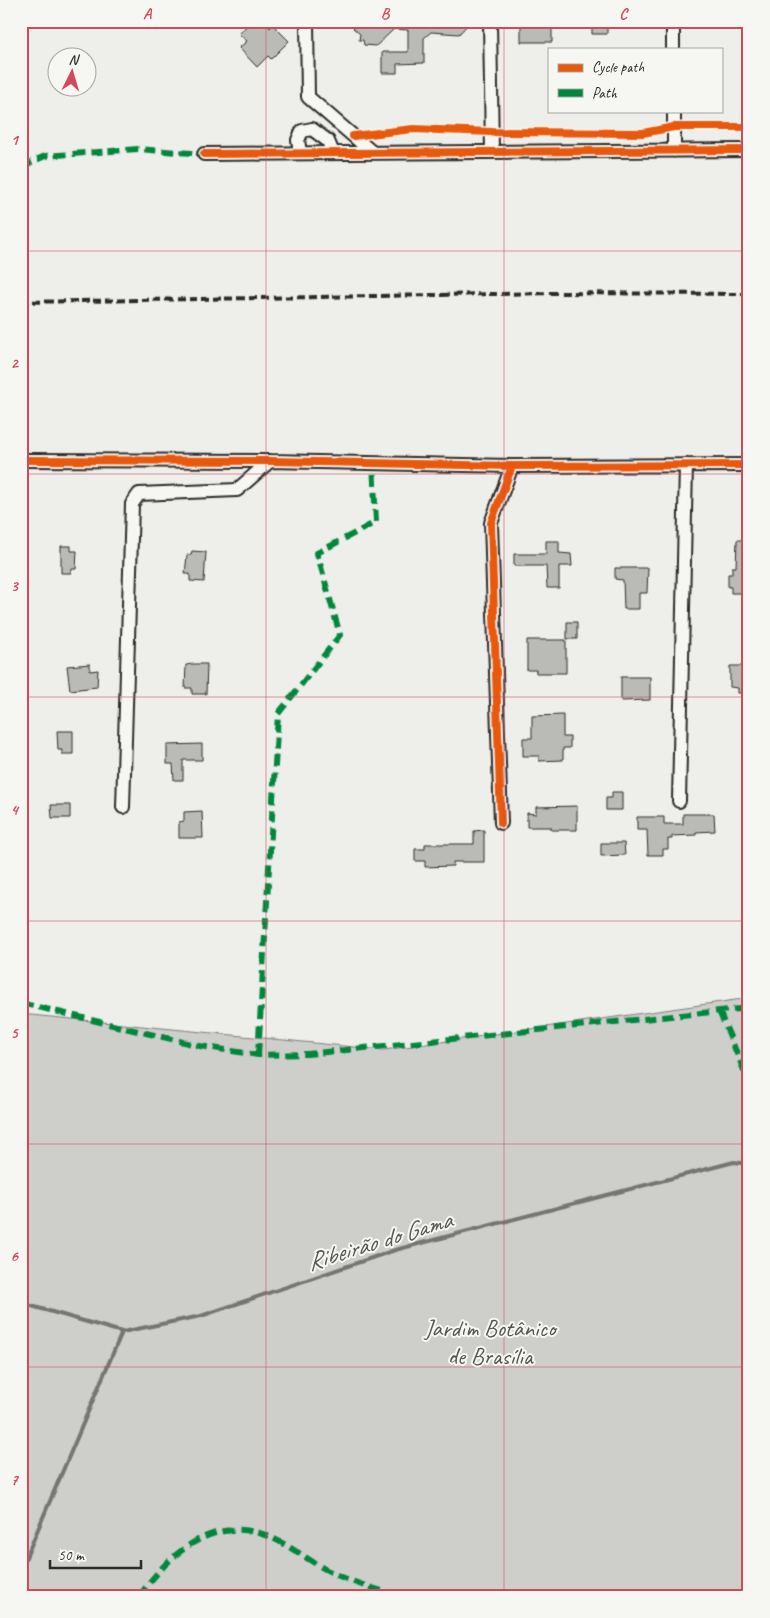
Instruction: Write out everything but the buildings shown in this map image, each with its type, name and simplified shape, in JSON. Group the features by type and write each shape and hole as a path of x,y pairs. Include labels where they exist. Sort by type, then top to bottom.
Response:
{"street":[{"path":"307,21 308,97 373,153"},
{"path":"490,21 492,152"},
{"path":"673,21 673,48"},
{"path":"674,112 674,151"},
{"path":"300,154 298,140 302,131 312,129 328,141 334,153"},
{"path":"204,154 749,150"},
{"path":"21,460 270,461 512,466 749,465"},
{"path":"124,807 132,504 139,494 237,490 270,461"},
{"path":"679,801 686,465"},
{"path":"501,823 491,523 512,466"}],"green space":[{"name":"Jardim Botânico de Brasília","path":"749,998 749,1597 21,1597 21,1014 384,1050"}],"waterway":[{"name":"Ribeirão do Gama","path":"21,1303 122,1332 201,1316 395,1250 734,1162 749,1164"},
{"path":"21,1569 122,1332"}],"railway":[{"path":"21,302 554,293 749,294"}],"marked path":[{"path":"21,167 45,156 138,149 204,154"},
{"path":"258,1055 278,714 340,635 317,553 376,522 373,463"},
{"path":"21,1003 200,1046 258,1055 307,1054 749,1008"},
{"path":"719,1011 749,1082"},
{"path":"139,1597 161,1569 189,1545 222,1531 240,1530 259,1533 269,1537 350,1581 405,1597"}],"cycle path":[{"path":"353,136 413,129 492,132 643,133 674,127 749,127"},
{"path":"204,154 749,150"},
{"path":"21,460 270,461 512,466 749,465"},
{"path":"501,823 491,523 512,466"}]}
